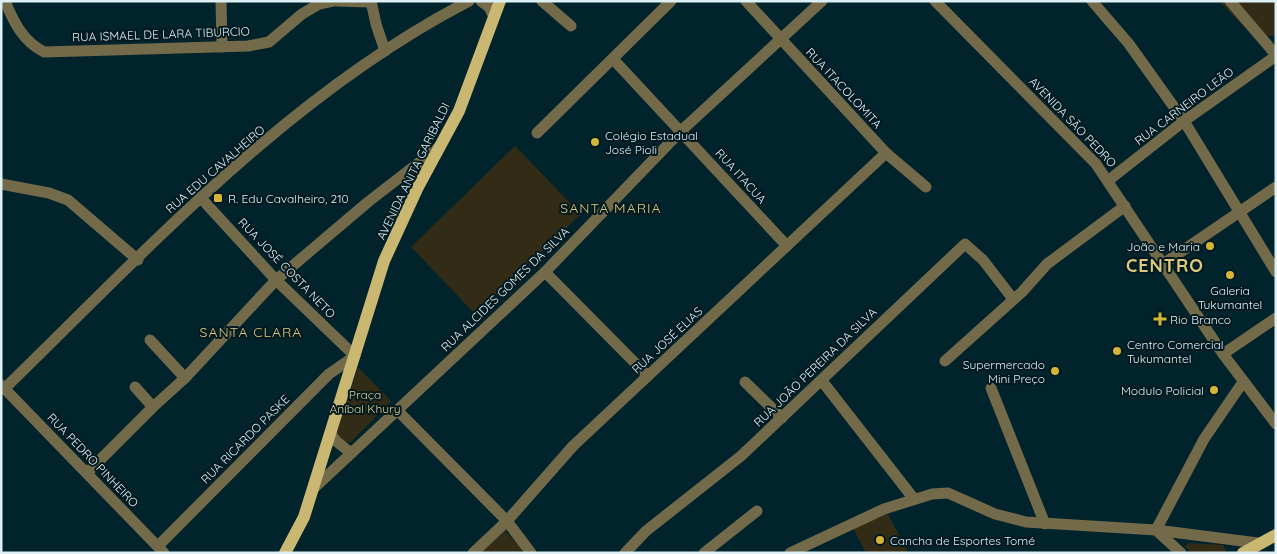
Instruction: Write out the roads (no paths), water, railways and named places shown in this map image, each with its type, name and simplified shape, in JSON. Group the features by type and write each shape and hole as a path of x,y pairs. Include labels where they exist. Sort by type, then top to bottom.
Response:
{"main road":[{"name":"AVENIDA ANITA GARIBALDI","path":"285,553 304,517 384,261 417,189 459,112 500,1"},
{"path":"1243,553 1258,543 1276,535"}],"street":[{"name":"RUA ISMAEL DE LARA TIBURCIO","path":"5,1 18,30 30,44 44,52 222,47 269,42 302,14 319,4 334,1 371,2"},
{"path":"221,1 222,47"},
{"path":"481,1 489,7 494,17"},
{"path":"542,1 571,26"},
{"path":"537,133 670,1"},
{"name":"RUA ITACOLOMITA","path":"746,1 886,153 926,187"},
{"name":"RUA ALCIDES GOMES DA SILVA","path":"313,489 546,272 681,131 822,1"},
{"name":"AVENIDA SÃO PEDRO","path":"935,1 1096,164 1109,180 1223,354 1276,424"},
{"path":"1092,1 1129,44 1184,121 1238,213 1276,272"},
{"path":"1230,1 1276,55"},
{"path":"371,2 385,51"},
{"name":"RUA EDU CAVALHEIRO","path":"3,387 138,260 200,197 314,103 385,51 427,24 470,2"},
{"name":"RUA CARNEIRO LEÃO","path":"1109,180 1184,121 1276,55"},
{"name":"RUA ITACUA","path":"613,59 787,246"},
{"path":"87,473 185,378 276,280 440,146"},
{"name":"RUA JOSÉ ELIAS","path":"473,553 506,521 573,446 886,153"},
{"path":"401,176 414,178 417,189"},
{"path":"1,184 49,193 68,200 138,260"},
{"path":"1163,264 1276,187"},
{"name":"RUA JOSÉ COSTA NETO","path":"200,197 276,280 355,356"},
{"path":"945,361 1013,299 1047,264 1125,206"},
{"name":"RUA JOÃO PEREIRA DA SILVA","path":"625,553 646,531 741,456 964,244 983,260 1013,299"},
{"path":"546,272 648,376"},
{"path":"1223,354 1276,318"},
{"path":"150,340 185,378"},
{"name":"RUA RICARDO PASKE","path":"161,549 329,374 355,356"},
{"path":"822,381 914,500"},
{"path":"745,382 782,418"},
{"path":"1156,530 1204,438 1244,382"},
{"name":"RUA PEDRO PINHEIRO","path":"3,387 161,549"},
{"path":"135,387 153,407"},
{"path":"990,388 1045,524"},
{"path":"397,410 506,521 531,553"},
{"path":"330,433 351,453"},
{"path":"790,553 884,509 932,494 948,493 995,514 1012,519 1045,524 1156,530 1258,543"},
{"path":"704,553 757,511"},
{"path":"1156,530 1181,553"}],"place":[{"name":"Colégio Estadual José Pioli","path":"595,142"},
{"name":"R. Edu Cavalheiro, 210","path":"218,198"},
{"name":"João e Maria","path":"1210,246"},
{"name":"Galeria Tukumantel","path":"1230,275"},
{"name":"Rio Branco","path":"1160,319"},
{"name":"Centro Comercial Tukumantel","path":"1117,351"},
{"name":"Supermercado Mini Preço","path":"1055,371"},
{"name":"Modulo Policial","path":"1214,390"},
{"name":"Cancha de Esportes Tomé","path":"880,540"}],"district":[{"name":"SANTA MARIA","path":"611,208"},
{"name":"CENTRO","path":"1165,265"},
{"name":"SANTA CLARA","path":"251,332"}],"park label":[{"name":"Praça Aníbal Khury","path":"365,401"}]}
